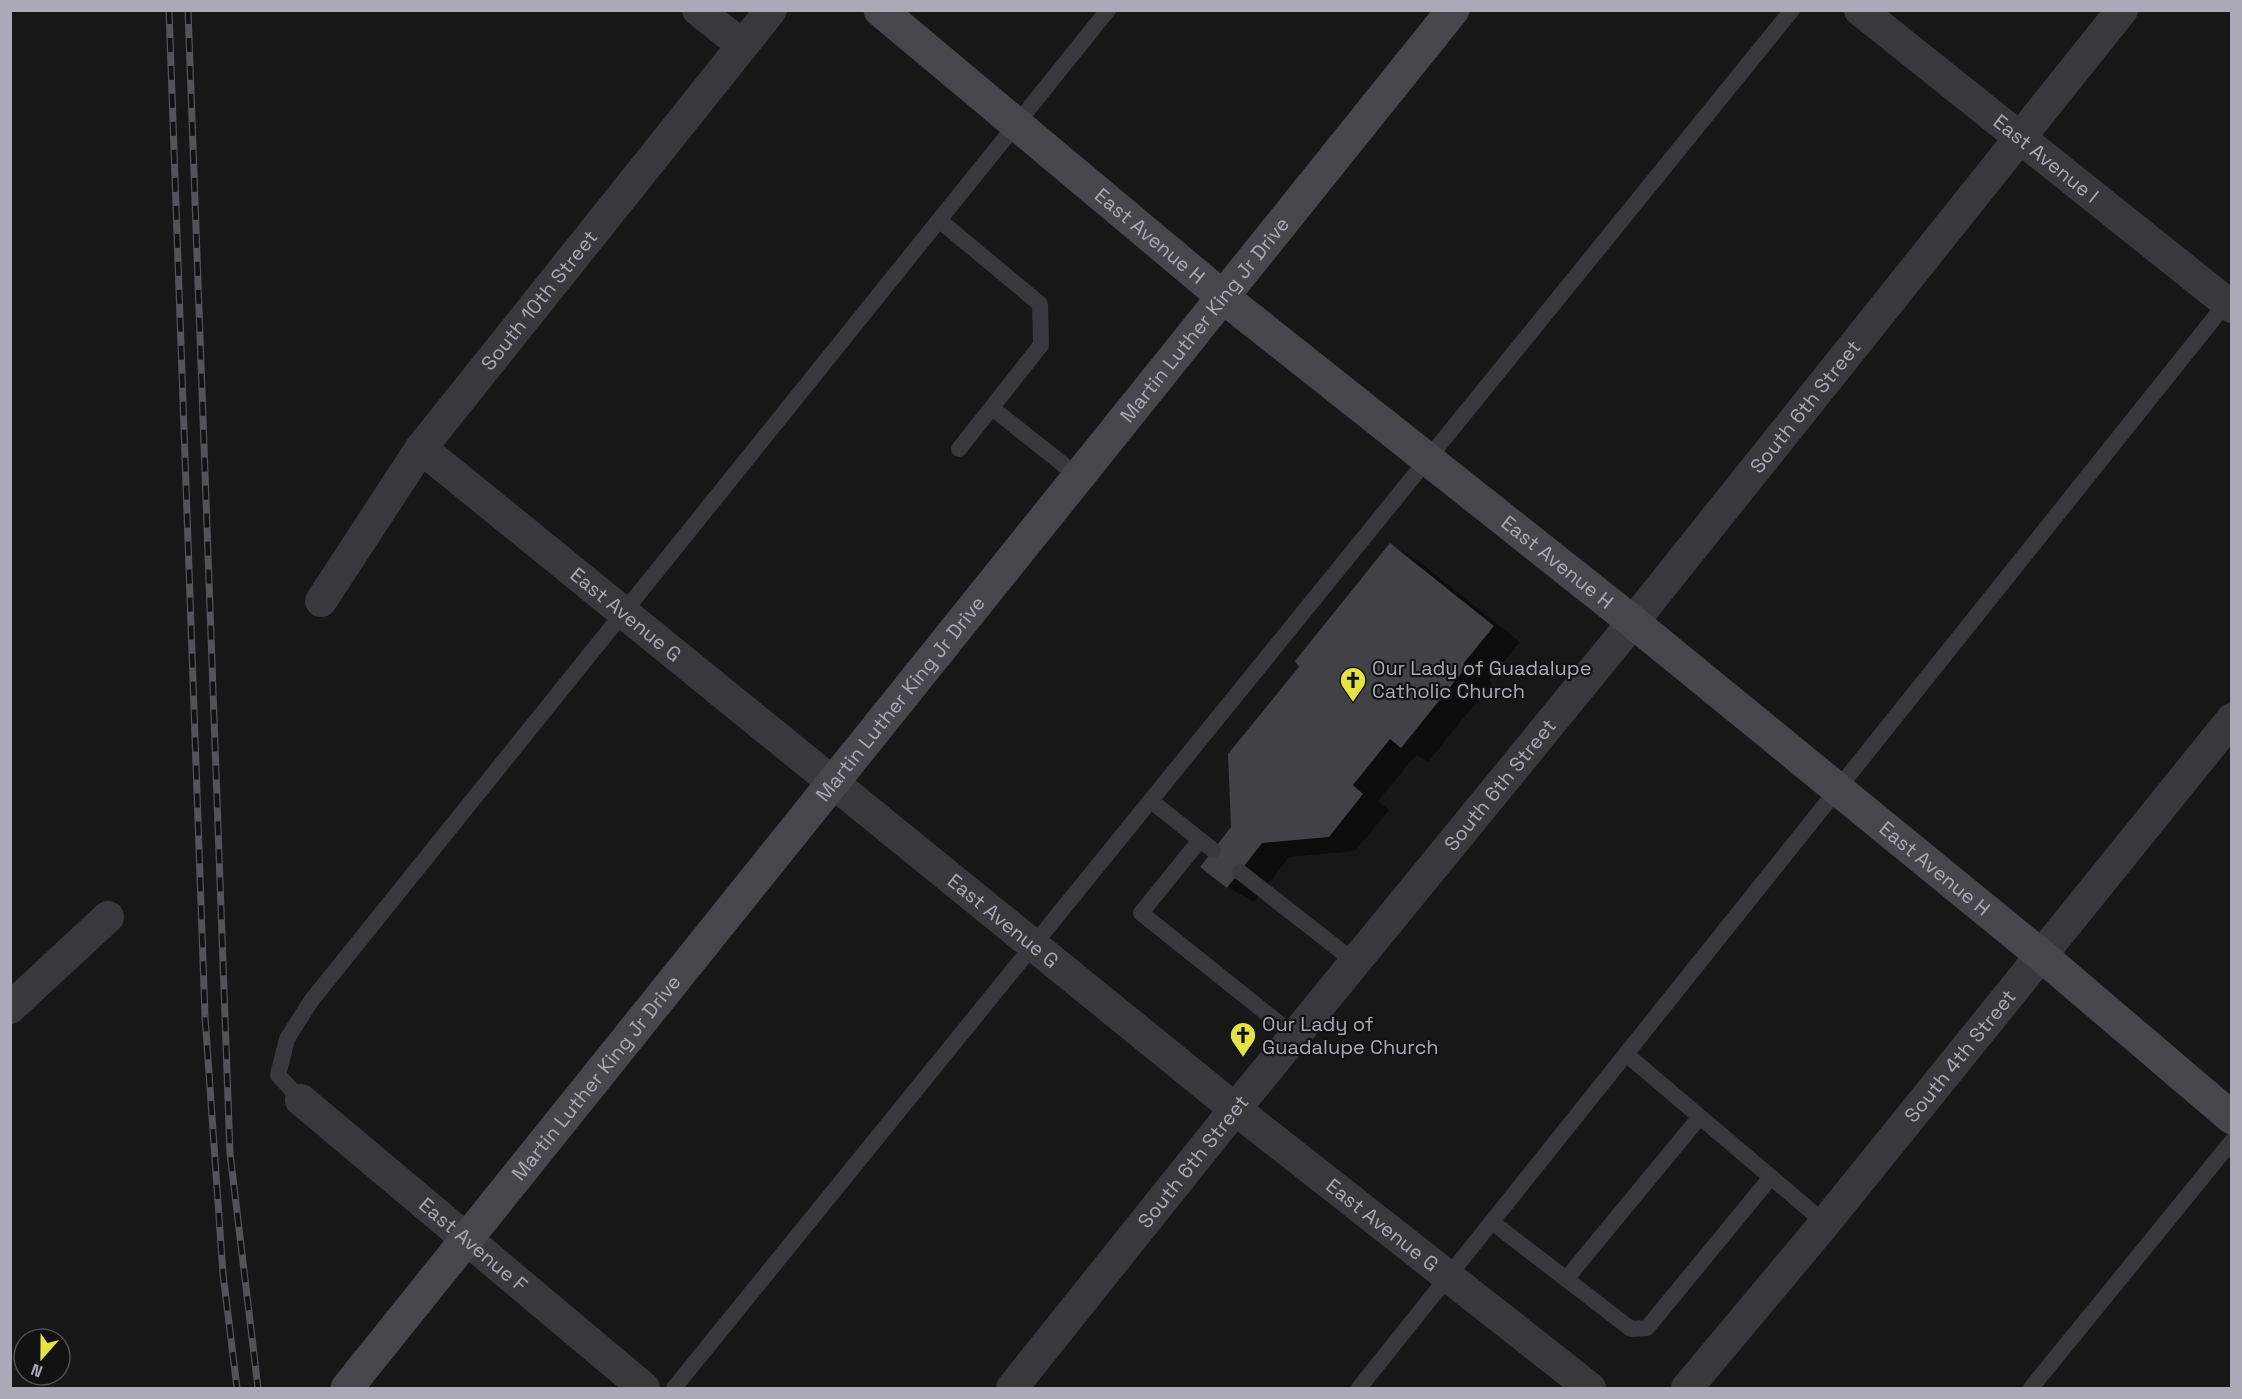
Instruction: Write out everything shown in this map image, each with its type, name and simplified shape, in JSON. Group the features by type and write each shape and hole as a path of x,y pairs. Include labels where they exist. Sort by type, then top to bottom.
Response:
{"main road":[{"name":"East Avenue H","path":"880,10 1223,297 1633,622 2042,956 2232,1118"},
{"name":"Martin Luther King Jr Drive","path":"347,1389 1453,10"}],"street":[{"path":"698,10 742,45"},
{"name":"South 10th Street","path":"321,601 421,448 771,10"},
{"name":"East Avenue I","path":"1860,10 2019,139 2230,302"},
{"name":"South 6th Street","path":"1012,1389 1235,1108 1633,622 2122,10"},
{"name":"East Avenue G","path":"421,448 1235,1108 1590,1389"},
{"name":"South 4th Street","path":"1687,1389 1825,1223 2232,719"},
{"path":"10,1008 108,916"},
{"name":"East Avenue F","path":"301,1100 644,1389"}],"lane":[{"path":"301,1100 278,1075 287,1039 310,1001 1108,10"},
{"path":"674,1389 1792,10"},
{"path":"939,220 1040,304 1041,345 959,449"},
{"path":"1359,1389 2230,302"},
{"path":"992,408 1079,477"},
{"path":"1151,801 1213,850"},
{"path":"1200,840 1141,913 1294,1036"},
{"path":"1240,872 1355,962"},
{"path":"1626,1054 1825,1223"},
{"path":"1566,1278 1699,1118"},
{"path":"2031,1389 2232,1141"},
{"path":"1492,1222 1631,1329 1647,1328 1771,1177"}],"building":[{"name":"Our Lady of Guadalupe Catholic Church","path":"1390,543 1494,626 1463,664 1467,666 1401,748 1390,739 1353,785 1363,794 1329,837 1262,843 1227,888 1200,867 1231,827 1228,754 1299,667 1295,661"}],"railway":[{"path":"169,10 205,1016 223,1274 237,1388"},
{"path":"188,10 230,1153 258,1388"}],"place":[{"name":"Our Lady of Guadalupe Catholic Church","path":"1353,703"},
{"name":"Our Lady of Guadalupe Church","path":"1243,1058"}]}
